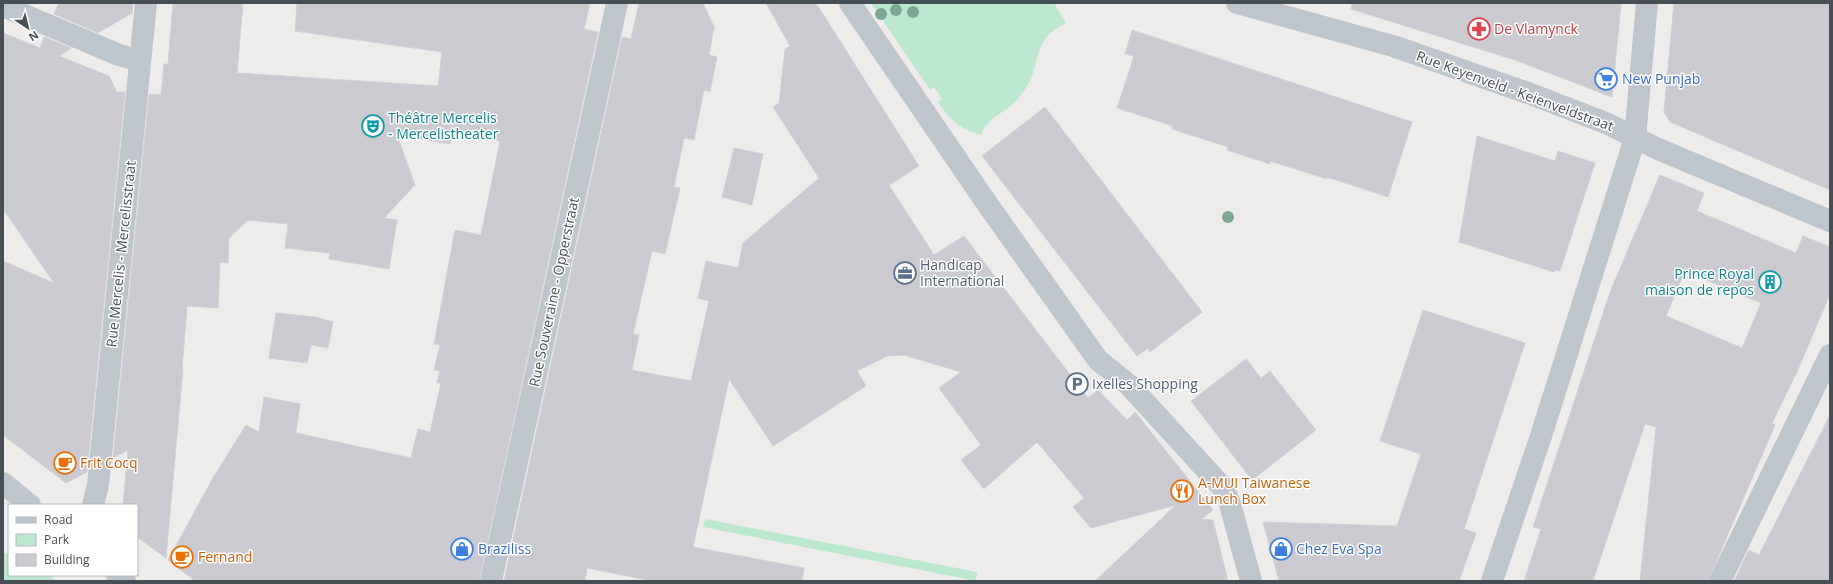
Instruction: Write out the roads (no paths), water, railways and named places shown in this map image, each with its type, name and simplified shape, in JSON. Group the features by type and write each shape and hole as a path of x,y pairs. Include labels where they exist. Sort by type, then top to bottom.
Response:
{"street":[{"name":"Rue Mercelis - Mercelisstraat","path":"93,504 98,485 146,3"},
{"name":"Rue Souveraine - Opperstraat","path":"491,581 617,3"},
{"path":"850,3 988,205 1098,360 1130,385 1224,489 1230,504 1251,581"},
{"name":"Rue Keyenveld - Keienveldstraat","path":"1237,3 1400,49 1528,93 1606,123 1658,150 1830,221"},
{"path":"1492,581 1541,436 1635,138 1647,3"},
{"path":"3,6 119,55 140,61"},
{"path":"1720,581 1830,355"},
{"path":"3,483 29,504"}],"place":[{"name":"De Vlamynck","path":"1479,29"},
{"name":"New Punjab","path":"1606,79"},
{"name":"Théâtre Mercelis - Mercelistheater","path":"373,126"},
{"name":"Handicap International","path":"905,273"},
{"name":"Prince Royal maison de repos","path":"1770,282"},
{"name":"Ixelles Shopping","path":"1077,384"},
{"name":"Frit Cocq","path":"65,463"},
{"name":"A-MUI Taiwanese Lunch Box","path":"1182,491"},
{"name":"Braziliss","path":"462,549"},
{"name":"Chez Eva Spa","path":"1281,549"},
{"name":"Fernand","path":"182,557"}]}
